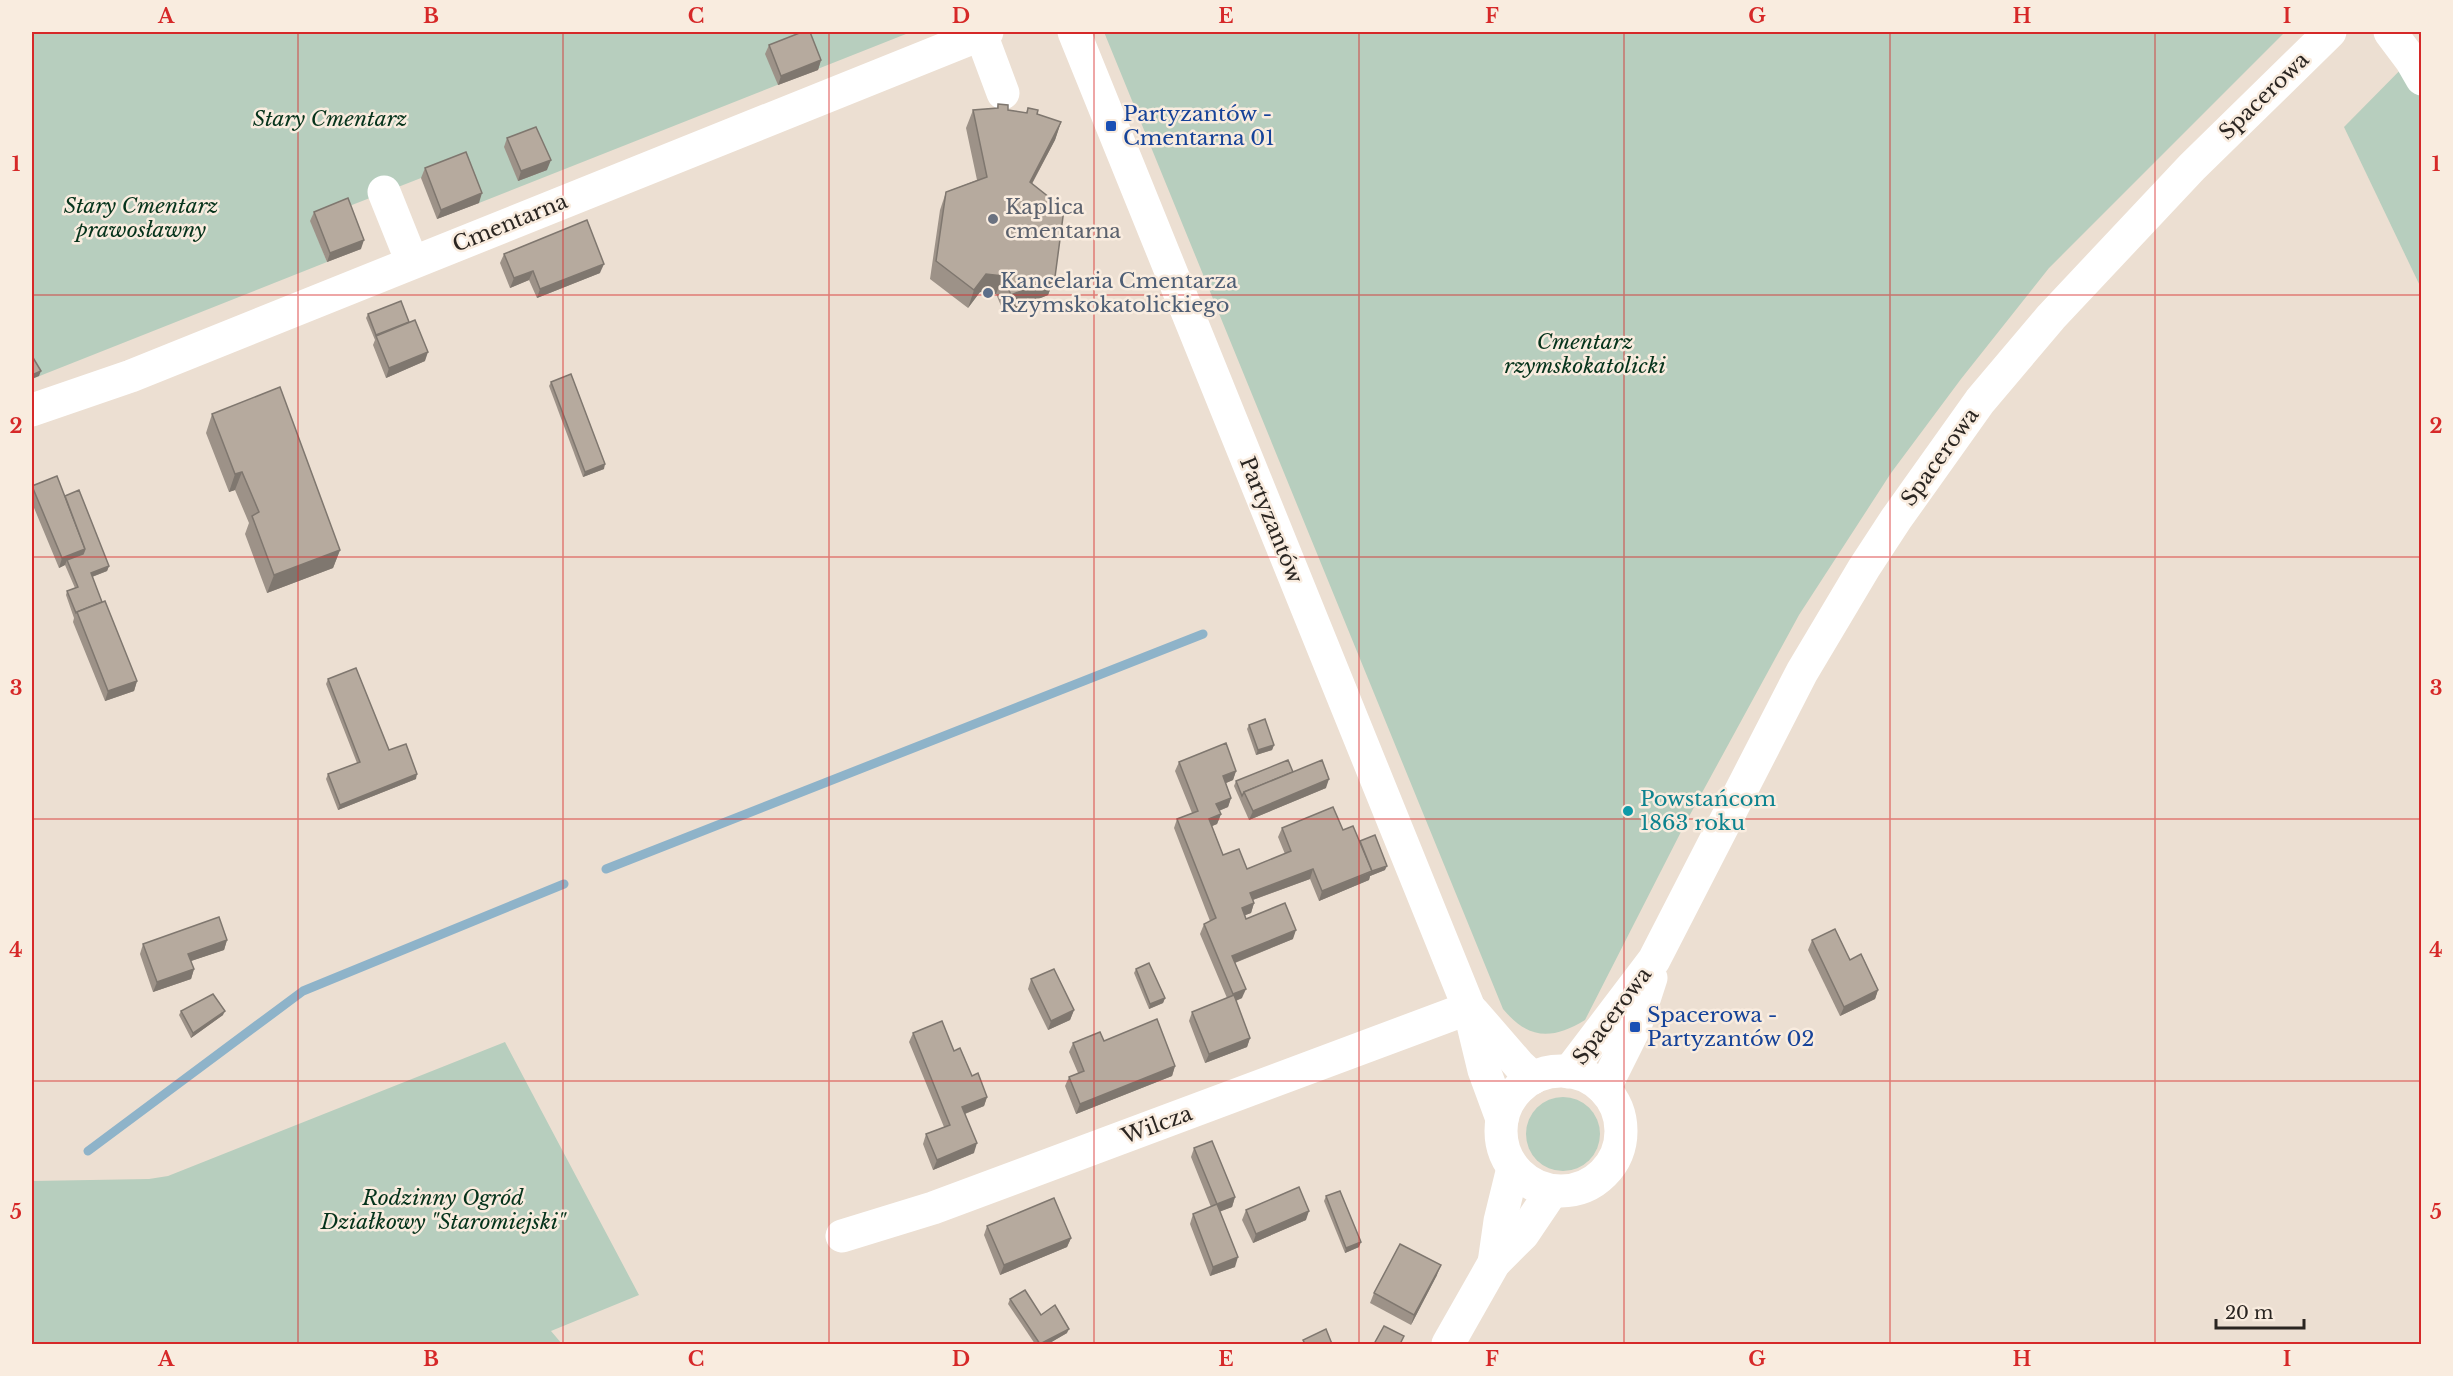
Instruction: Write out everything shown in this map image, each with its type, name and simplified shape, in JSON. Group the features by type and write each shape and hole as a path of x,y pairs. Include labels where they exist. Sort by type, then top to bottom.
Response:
{"street":[{"name":"Partyzantów","path":"1074,32 1470,1008 1484,1070 1502,1119"},
{"name":"Spacerowa","path":"1569,1072 1654,960 1803,672 1864,568 1966,421 1994,383 2051,317 2207,151 2330,32"},
{"path":"2390,32 2411,60 2421,79"},
{"path":"984,33 1003,93"},
{"name":"Cmentarna","path":"32,410 131,376 984,33"},
{"path":"384,192 412,262"},
{"name":"Spacerowa","path":"1604,1089 1635,1027 1649,988 1654,960"},
{"name":"Partyzantów","path":"1470,1008 1533,1078"},
{"name":"Wilcza","path":"842,1236 933,1208 1470,1008"},
{"path":"1569,1072 1594,1081 1604,1089 1615,1104 1621,1123 1621,1141 1615,1159 1604,1174 1589,1185 1571,1191 1552,1191 1538,1187 1524,1179 1514,1168 1505,1153 1501,1136 1502,1119 1513,1095 1533,1078 1545,1074 1569,1072"},
{"path":"1494,1263 1500,1221 1514,1168"},
{"path":"1448,1344 1494,1263 1523,1234 1552,1191"}],"green space":[{"path":"32,32 911,32 479,203 462,162 311,221 327,262 32,379"},
{"name":"Cmentarz rzymskokatolicki","path":"1104,32 2285,32 2049,268 1961,379 1891,473 1799,615 1686,822 1585,1020 1562,1031 1541,1034 1522,1027 1503,1009"},
{"path":"2421,49 2421,288 2344,127"},
{"name":"Rodzinny Ogród Działkowy \"Staromiejski\"","path":"505,1042 639,1295 551,1331 562,1344 32,1344 32,1181 149,1179 168,1176"},
{"path":"1556,1097 1570,1097 1584,1103 1594,1113 1600,1127 1598,1148 1584,1165 1570,1171 1556,1171 1542,1165 1532,1155 1526,1141 1526,1127 1532,1113 1542,1103"}],"building":[{"path":"802,32 810,32 821,60 781,76 769,45"},
{"name":"Kaplica cmentarna","path":"998,104 1008,105 1008,110 1027,113 1028,108 1038,110 1037,114 1061,122 1030,182 1064,209 1055,277 1011,295 1003,276 986,274 974,290 936,261 946,192 987,177 973,110 998,108"},
{"path":"536,127 551,160 521,171 507,138"},
{"path":"466,152 482,193 441,210 425,168"},
{"path":"348,198 364,240 330,253 314,212"},
{"path":"587,220 604,264 540,289 533,271 514,278 504,254"},
{"path":"401,301 409,322 376,335 368,314"},
{"path":"415,320 428,352 389,368 376,336"},
{"path":"32,356 41,371 32,375"},
{"path":"571,374 605,464 585,472 551,382"},
{"path":"280,387 340,550 274,575 252,516 259,512 242,472 235,474 212,414"},
{"path":"57,476 85,549 62,558 32,486"},
{"path":"79,490 109,566 91,573 102,602 76,613 67,591 78,587 67,560 83,554 85,549 65,496"},
{"path":"105,601 137,681 108,691 77,612"},
{"path":"356,668 389,750 406,744 417,774 340,805 328,774 360,762 328,679"},
{"path":"1265,719 1274,745 1258,750 1249,725"},
{"path":"1226,743 1236,771 1223,776 1231,798 1216,804 1221,814 1209,819 1223,855 1239,849 1247,869 1291,851 1282,828 1333,807 1343,830 1353,826 1372,871 1322,891 1313,869 1250,893 1254,903 1242,908 1246,919 1285,903 1296,930 1232,956 1246,989 1233,994 1204,924 1216,918 1177,819 1198,811 1179,762"},
{"path":"1288,760 1293,772 1244,792 1242,796 1236,781"},
{"path":"1322,760 1329,779 1253,811 1244,792"},
{"path":"1375,835 1387,866 1372,871 1360,841"},
{"path":"219,917 227,940 188,954 194,969 157,982 143,944"},
{"path":"1835,929 1850,960 1861,954 1878,990 1844,1007 1812,940"},
{"path":"1149,963 1165,998 1150,1004 1136,969"},
{"path":"1054,969 1074,1010 1051,1021 1031,979"},
{"path":"213,994 225,1011 193,1033 181,1011"},
{"path":"1234,995 1250,1038 1209,1054 1192,1012"},
{"path":"1157,1019 1175,1066 1080,1104 1069,1077 1084,1071 1073,1043 1100,1032 1104,1041"},
{"path":"942,1021 954,1051 960,1048 972,1076 978,1073 987,1097 962,1107 977,1143 937,1160 926,1134 950,1125 913,1033"},
{"path":"1212,1141 1235,1197 1217,1204 1194,1148"},
{"path":"1299,1187 1309,1211 1256,1234 1246,1210"},
{"path":"1340,1191 1361,1242 1346,1248 1326,1196"},
{"path":"1054,1198 1071,1238 1004,1265 987,1226"},
{"path":"1217,1204 1238,1257 1213,1267 1193,1214"},
{"path":"1400,1244 1441,1265 1414,1315 1374,1293"},
{"path":"1025,1290 1041,1315 1055,1305 1069,1329 1040,1344 1010,1299"},
{"path":"1384,1326 1404,1336 1400,1344 1374,1344"},
{"path":"1326,1329 1332,1344 1305,1344 1303,1340"}],"waterway":[{"path":"606,869 1203,634"},
{"path":"88,1151 303,991 564,884"}],"place":[{"name":"Partyzantów - Cmentarna 01","path":"1111,126"},
{"name":"Kaplica cmentarna","path":"993,219"},
{"name":"Kancelaria Cmentarza Rzymskokatolickiego","path":"988,293"},
{"name":"Powstańcom 1863 roku","path":"1628,811"},
{"name":"Spacerowa - Partyzantów 02","path":"1635,1027"}],"park label":[{"name":"Stary Cmentarz","path":"330,119"},
{"name":"Stary Cmentarz prawosławny","path":"141,218"}]}
